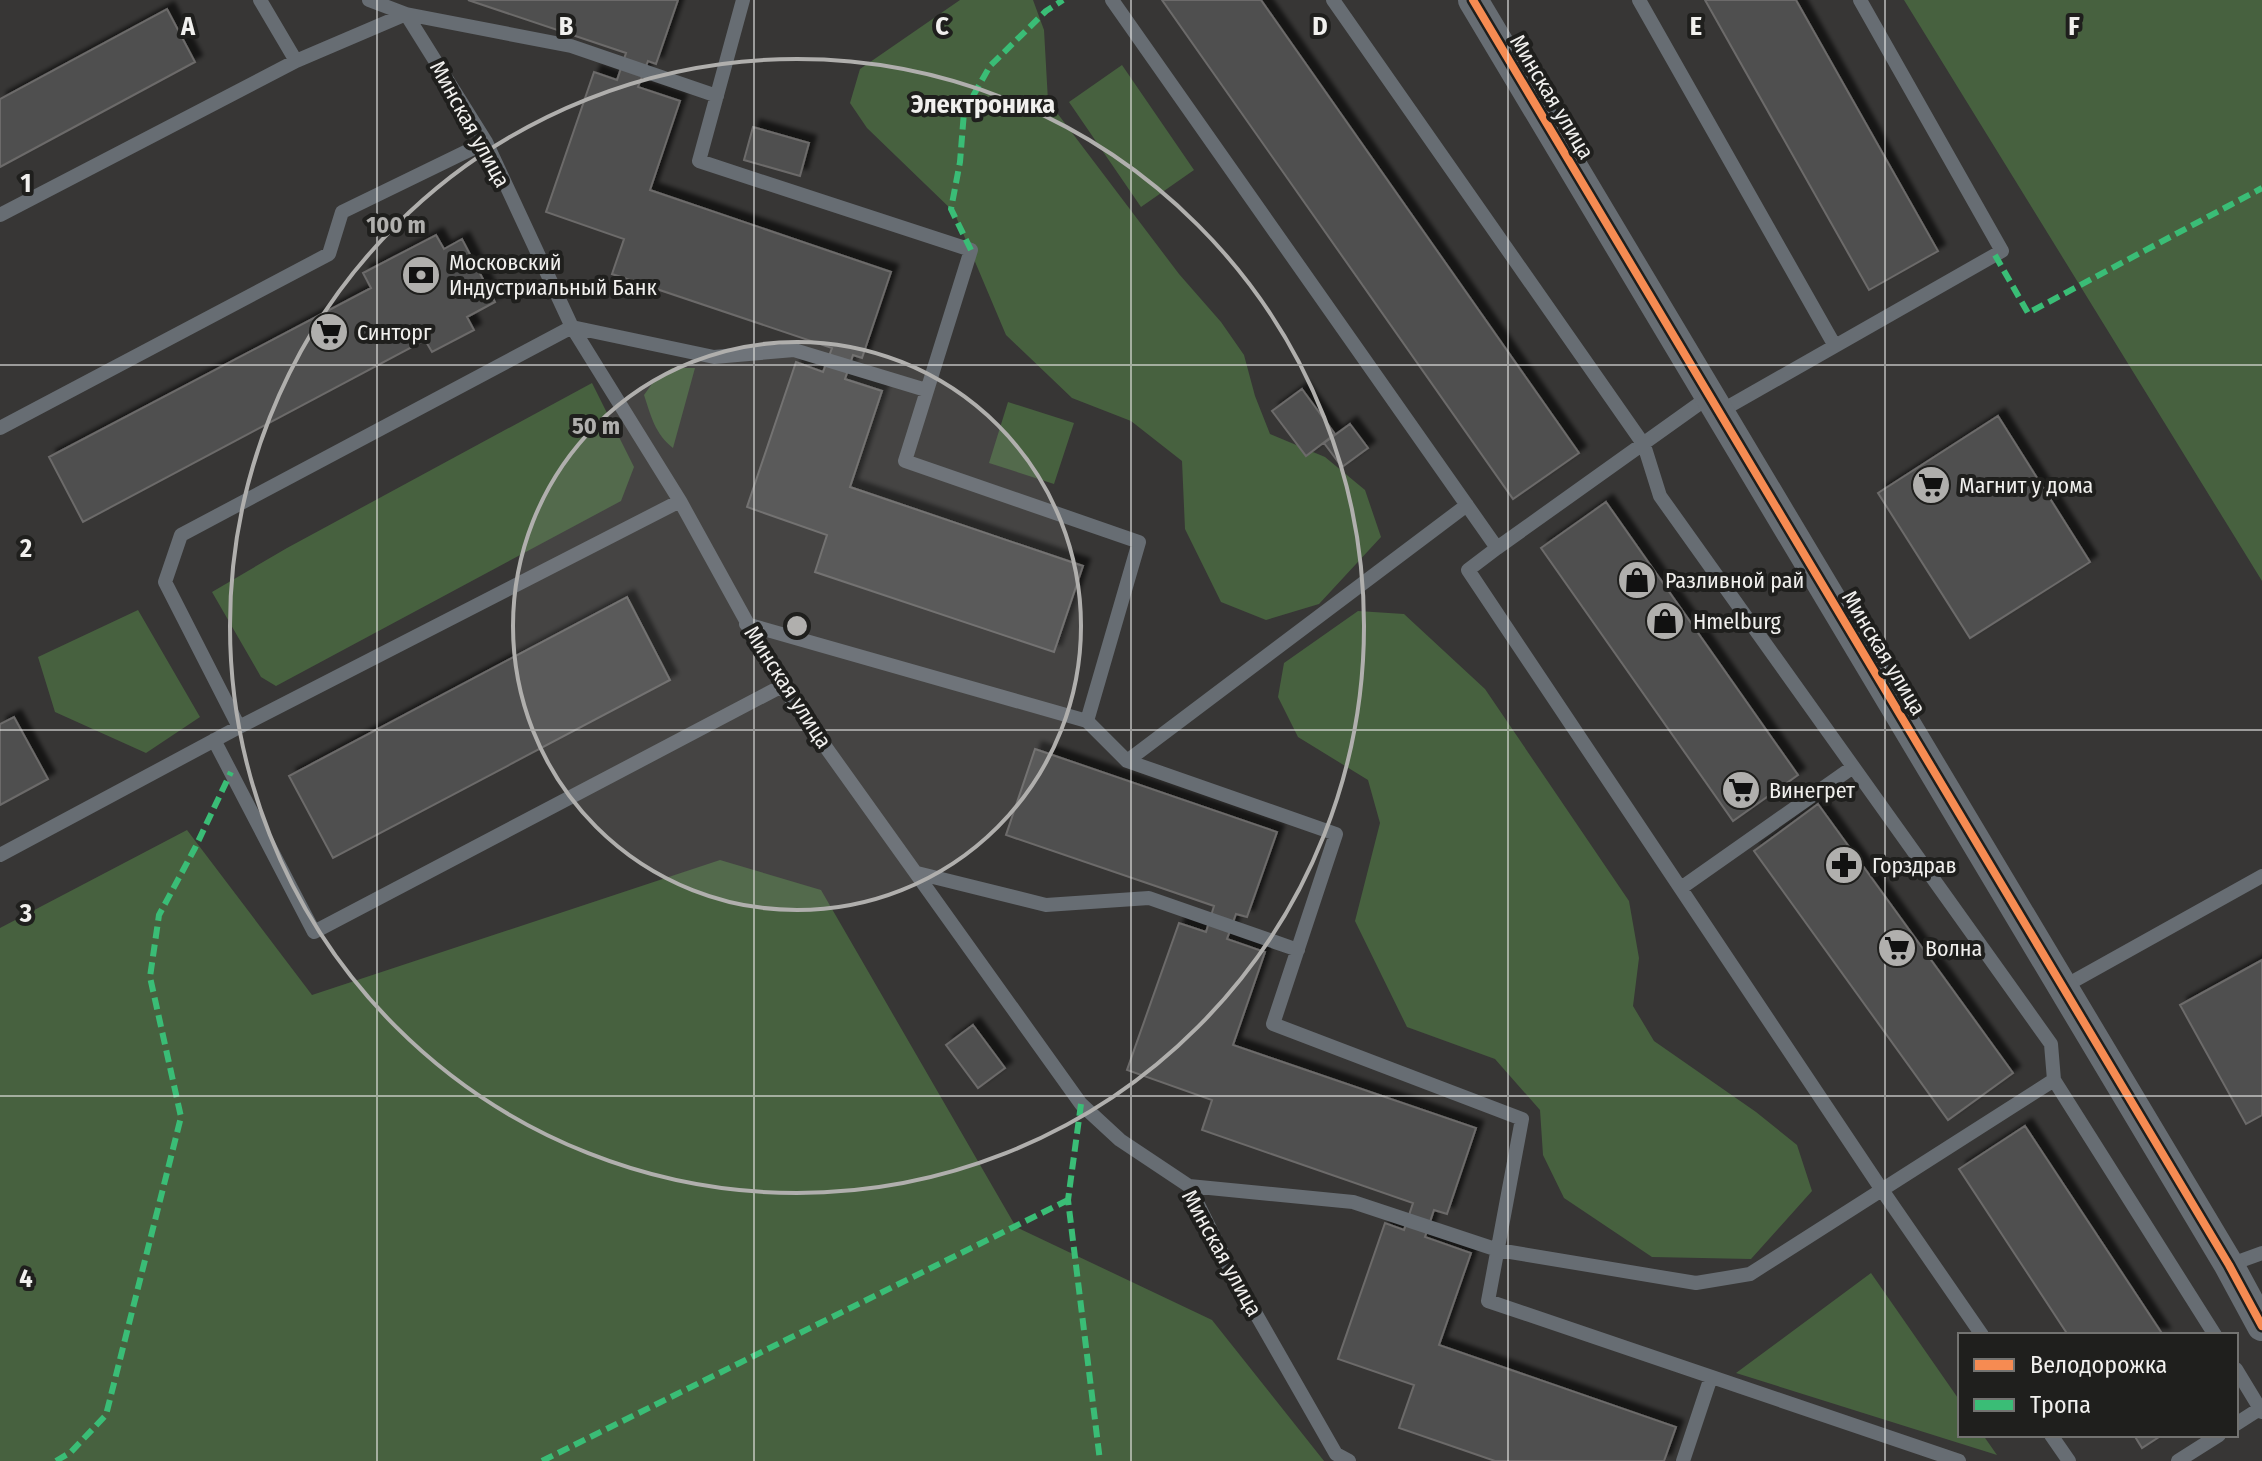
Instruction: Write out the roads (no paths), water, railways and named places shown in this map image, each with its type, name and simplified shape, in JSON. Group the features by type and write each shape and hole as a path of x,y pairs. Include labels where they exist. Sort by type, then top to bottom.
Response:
{"street":[{"name":"Минская улица","path":"1473,0 2229,1265 2262,1326"}],"lane":[{"path":"260,0 296,61"},
{"path":"369,0 406,14 571,46 717,96"},
{"path":"743,0 699,161 971,250 905,461 1139,542 1087,721"},
{"path":"1112,0 1497,548"},
{"path":"1333,0 1644,445 1660,496 2051,1044 2054,1080 2214,1333"},
{"path":"1639,0 1835,346"},
{"path":"1860,0 2002,251 1835,346 1714,404 1644,445 1468,570 1981,1333"},
{"path":"0,215 296,61 406,14"},
{"name":"Минская улица","path":"406,14 486,142 572,327 680,501 782,686 1081,1104 1120,1140 1189,1186 1228,1265 1336,1454 1349,1461"},
{"path":"0,428 329,254 342,212 486,142"},
{"path":"239,727 165,582 181,535 572,327 714,357 794,350 926,390"},
{"path":"0,855 214,740 680,501"},
{"path":"1127,761 1467,505"},
{"path":"746,624 1087,721 1127,761 1336,834 1273,1024 1522,1119 1488,1301 1959,1461"},
{"path":"214,740 314,932 782,686"},
{"path":"1681,888 1853,767"},
{"path":"917,873 1046,905 1149,898 1298,950"},
{"path":"2063,987 2262,876"},
{"path":"1189,1186 1353,1202 1498,1250 1696,1283 1750,1274 2054,1080"},
{"path":"2229,1265 2262,1253"},
{"path":"2238,1372 2261,1410 2238,1423"},
{"path":"1683,1461 1711,1377"},
{"path":"2052,1437 2069,1461"},
{"path":"2178,1461 2216,1437"}],"place":[{"name":"Московский Индустриальный Банк","path":"421,275"},
{"name":"Синторг","path":"329,332"},
{"name":"Магнит у дома","path":"1931,485"},
{"name":"Разливной рай","path":"1637,580"},
{"name":"Hmelburg","path":"1665,621"},
{"name":"Винегрет","path":"1741,790"},
{"name":"Горздрав","path":"1844,865"},
{"name":"Волна","path":"1897,948"}],"district":[{"name":"Электроника","path":"983,104"}]}
